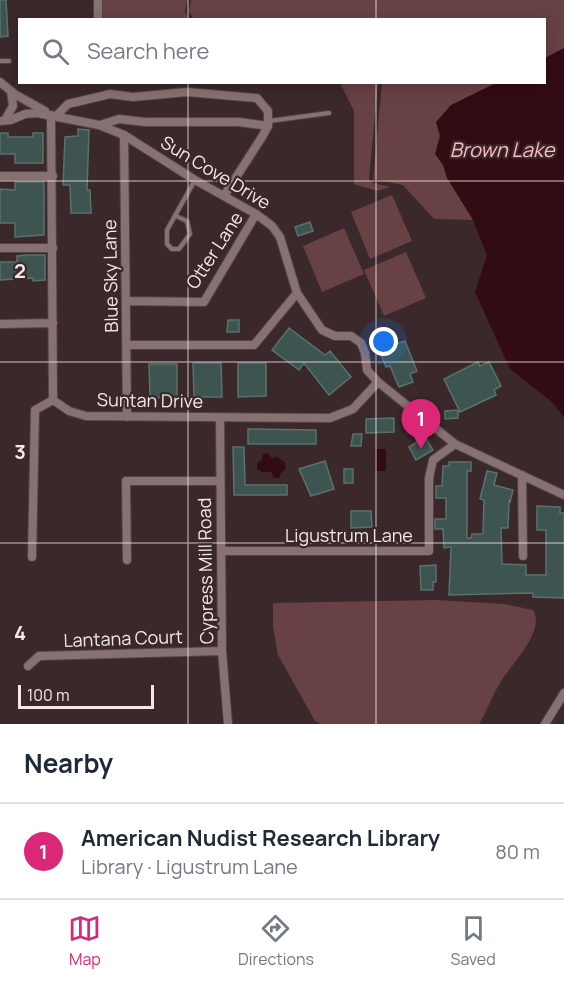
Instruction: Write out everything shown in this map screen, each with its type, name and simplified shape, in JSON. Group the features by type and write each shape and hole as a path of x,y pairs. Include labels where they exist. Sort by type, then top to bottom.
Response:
{"street":[{"path":"98,0 98,18"},
{"name":"Sun Cove Drive","path":"0,82 11,91 54,115"},
{"path":"3,121 13,106 11,91"},
{"path":"33,558 34,410 53,400 54,115 68,104 110,94 133,97 188,92 257,98 268,111 268,123 262,137 224,196"},
{"name":"Sun Cove Drive","path":"3,121 36,112 99,125 124,135 195,180 256,214 273,226 280,237 297,293 322,330 335,336 351,336 361,343 365,352 367,370 378,382 455,444 564,495"},
{"path":"99,125 119,119 145,122 268,123"},
{"name":"Blue Sky Lane","path":"124,135 127,417"},
{"path":"0,176 53,176"},
{"name":"Otter Lane","path":"127,301 204,302 256,214"},
{"path":"0,248 53,248"},
{"path":"127,345 254,345 297,293"},
{"path":"0,324 53,323"},
{"name":"Suntan Drive","path":"53,400 69,411 86,416 330,418 353,409 378,382"},
{"name":"Cypress Mill Road","path":"220,418 222,651 228,724"},
{"name":"Ligustrum Lane","path":"221,550 429,551 429,478 433,460 455,444"},
{"path":"522,475 524,556"},
{"path":"127,560 126,481 220,481"},
{"name":"Lantana Court","path":"28,666 39,656 222,651"},
{"path":"545,724 564,693"}],"lane":[{"path":"0,61 9,62"},
{"path":"268,123 329,114"},
{"path":"176,216 187,222 190,234 179,249 172,249 167,244 167,230 195,180"}],"shaded area":[{"path":"102,0 187,0 185,12 188,18 102,18"},
{"path":"191,0 564,0 564,133 473,220 434,219 403,185 373,179 382,84 546,84 546,18 193,18 189,11"},
{"path":"340,84 378,84 369,180 390,187 377,191 354,184 354,111"},
{"path":"392,195 412,241 370,259 351,212"},
{"path":"344,228 364,274 322,292 303,246"},
{"path":"406,252 426,298 384,316 364,270"},
{"path":"436,600 505,604 533,610 536,619 531,638 500,683 479,724 320,724 315,721 278,655 273,626 273,603"}],"water":[{"name":"Brown Lake","path":"564,48 564,418 552,402 510,369 475,292 487,255 473,220 435,154 440,136 436,122 451,105 494,84 546,84 546,57"},
{"path":"375,449 386,449 386,471 375,471"},
{"path":"267,453 273,459 276,456 285,462 285,470 279,478 274,478 271,472 262,472 257,469 257,463 262,459 263,454"}],"building":[{"path":"0,0 6,0 8,36 0,37"},
{"path":"78,129 89,130 87,190 90,190 91,213 71,213 70,185 63,185 65,137 78,136"},
{"path":"0,133 8,133 8,137 33,137 33,133 43,133 43,163 15,163 15,154 0,154"},
{"path":"15,182 44,182 44,235 15,237 15,223 0,223 0,189 15,190"},
{"path":"310,222 313,231 298,236 295,227"},
{"path":"45,255 45,280 33,281 33,278 0,280 0,262 17,262 17,256"},
{"path":"228,320 239,320 239,332 227,332"},
{"path":"289,328 325,355 330,351 351,377 329,395 304,363 299,370 272,350"},
{"path":"393,336 396,344 405,341 417,371 410,374 413,382 399,387 390,366 386,367 376,342"},
{"path":"478,362 480,366 489,362 501,386 494,390 496,395 460,412 444,379"},
{"path":"193,363 221,363 222,397 194,397"},
{"path":"238,363 266,363 266,396 238,397"},
{"path":"149,364 177,364 177,397 150,398"},
{"path":"458,410 458,418 445,419 445,411"},
{"path":"394,418 394,432 366,433 366,419"},
{"path":"248,429 316,430 316,444 248,444"},
{"path":"353,434 362,434 361,446 351,446"},
{"path":"425,437 433,450 416,460 409,447"},
{"path":"233,447 244,447 245,485 287,485 287,495 234,495"},
{"path":"325,461 334,489 311,496 299,469"},
{"path":"449,462 471,462 471,471 467,471 467,538 471,538 472,534 483,534 484,500 480,499 487,471 497,473 494,485 513,490 509,501 508,528 501,528 502,564 526,565 526,575 546,575 546,530 537,530 537,506 560,507 560,513 564,513 564,598 533,597 533,593 449,595 451,547 444,548 443,529 435,529 435,519 446,519 446,498 436,498 436,486 442,486 443,466 449,466"},
{"path":"344,469 353,469 353,483 344,483"},
{"path":"351,511 371,511 372,527 351,528"},
{"path":"436,565 436,582 433,582 433,590 421,590 420,566"}],"place":[{"name":"American Nudist Research Library","path":"421,449"}]}
